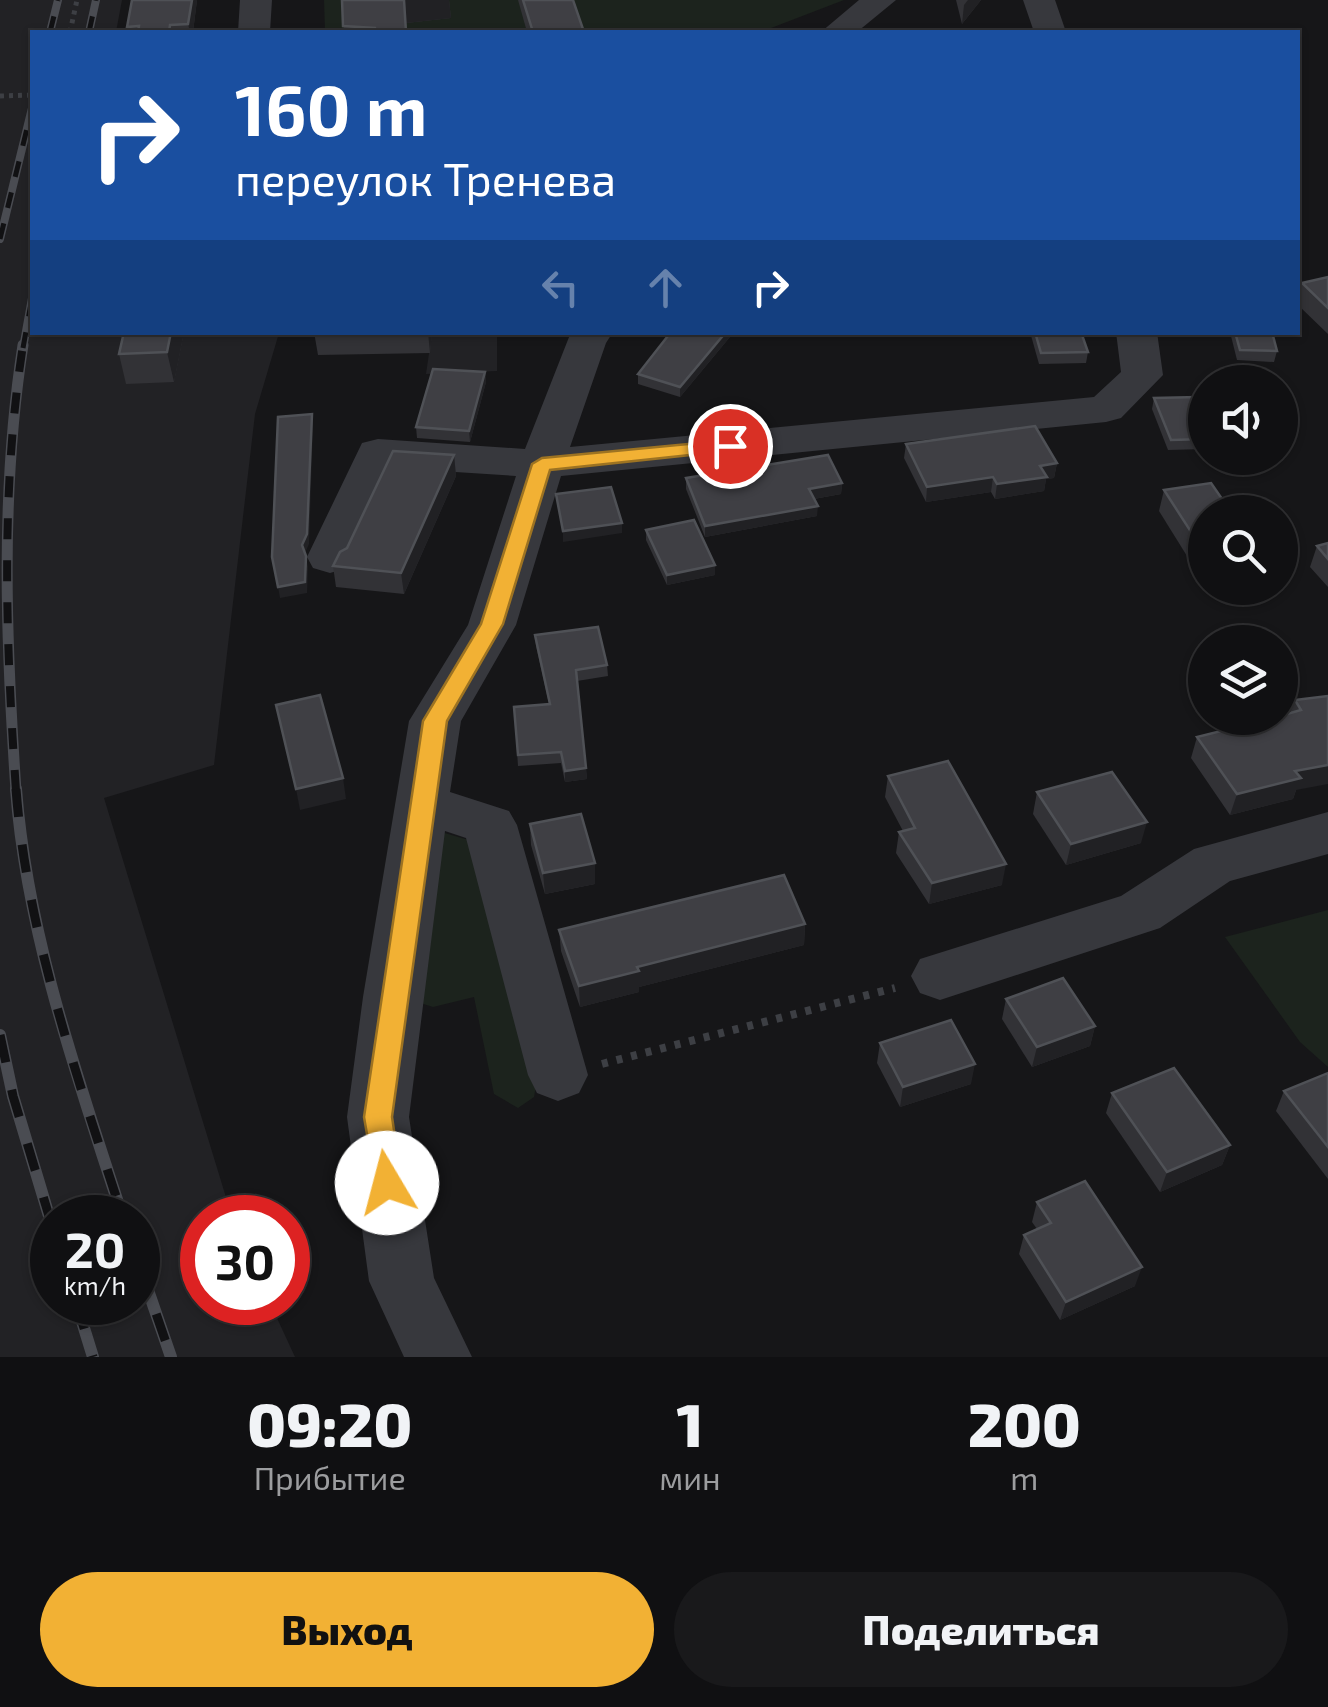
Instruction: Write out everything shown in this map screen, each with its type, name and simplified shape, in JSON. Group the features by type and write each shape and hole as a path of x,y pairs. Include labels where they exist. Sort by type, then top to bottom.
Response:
{"street":[{"path":"254,30 256,0"},
{"path":"832,30 880,0"},
{"path":"1038,0 1049,30"},
{"path":"438,1357 402,1281 378,1117 422,804 435,721 492,624 542,464 590,335"},
{"path":"330,557 378,452 542,464 1106,409 1142,375 1136,335"},
{"path":"422,804 490,824 558,1075"},
{"path":"940,976 1140,912 1213,864 1328,834"}],"path":[{"path":"70,30 78,0"},
{"path":"0,96 30,95"},
{"path":"558,1075 940,976"}],"shaded area":[{"path":"0,0 122,0 116,30 30,30 30,335 278,335 255,414 214,765 104,798 225,1195 180,1195 180,1325 280,1325 295,1357 0,1357"},
{"path":"324,0 844,0 766,30 325,30"},
{"path":"432,335 497,335 497,371 426,374"},
{"path":"441,832 479,843 539,1068 534,1097 518,1108 494,1094 474,997 433,1007 402,997"},
{"path":"1328,910 1328,1067 1300,1042 1225,937"}],"building":[{"path":"132,0 192,0 188,24 170,25 169,30 127,27"},
{"path":"342,0 404,0 406,30 343,26"},
{"path":"523,0 573,0 583,30 532,30"},
{"path":"1328,277 1328,308 1302,283"},
{"path":"123,335 170,335 167,352 119,354"},
{"path":"669,335 723,335 680,387 638,374"},
{"path":"1036,335 1082,335 1088,352 1041,353"},
{"path":"1236,335 1273,335 1277,351 1240,350"},
{"path":"433,369 485,372 469,431 416,427"},
{"path":"1188,397 1188,440 1171,440 1154,398"},
{"path":"312,414 307,534 302,545 306,556 305,582 278,587 272,557 278,417"},
{"path":"1035,426 1057,463 1040,466 1047,477 997,484 993,477 927,487 906,444"},
{"path":"393,451 454,455 401,573 333,566 340,552 347,548"},
{"path":"828,455 842,483 809,489 818,506 705,526 686,478"},
{"path":"1211,483 1219,495 1188,495 1188,527 1164,490"},
{"path":"611,487 622,523 563,531 556,494"},
{"path":"694,520 715,565 667,575 646,530"},
{"path":"1328,543 1328,559 1317,546"},
{"path":"598,627 607,665 576,670 586,768 565,771 561,752 518,755 514,707 550,704 535,635"},
{"path":"320,695 343,778 296,789 276,705"},
{"path":"1328,696 1328,765 1295,771 1301,778 1237,794 1197,737 1298,735 1298,700"},
{"path":"948,761 1006,864 932,883 899,832 915,828 888,776"},
{"path":"1112,772 1147,822 1071,844 1037,792"},
{"path":"581,814 595,863 543,873 530,824"},
{"path":"784,875 805,924 579,986 559,930"},
{"path":"1063,978 1095,1026 1037,1047 1006,999"},
{"path":"951,1020 975,1064 903,1087 880,1043"},
{"path":"1174,1068 1230,1145 1167,1172 1112,1093"},
{"path":"1328,1073 1328,1147 1284,1091"},
{"path":"1085,1181 1142,1267 1066,1302 1024,1235 1051,1223 1037,1202"}],"railway":[{"path":"50,30 58,0"},
{"path":"89,30 96,0"},
{"path":"0,239 30,116"},
{"path":"23,348 30,309"},
{"path":"16,791 7,568 11,456 23,345"},
{"path":"16,789 22,844 43,952 72,1060 116,1195"},
{"path":"0,1035 13,1096 43,1195"},
{"path":"83,1325 93,1357"},
{"path":"160,1325 171,1357"}],"route":[{"path":"387,1183 378,1117 392,997 435,721 492,624 542,464 730,446"}]}
